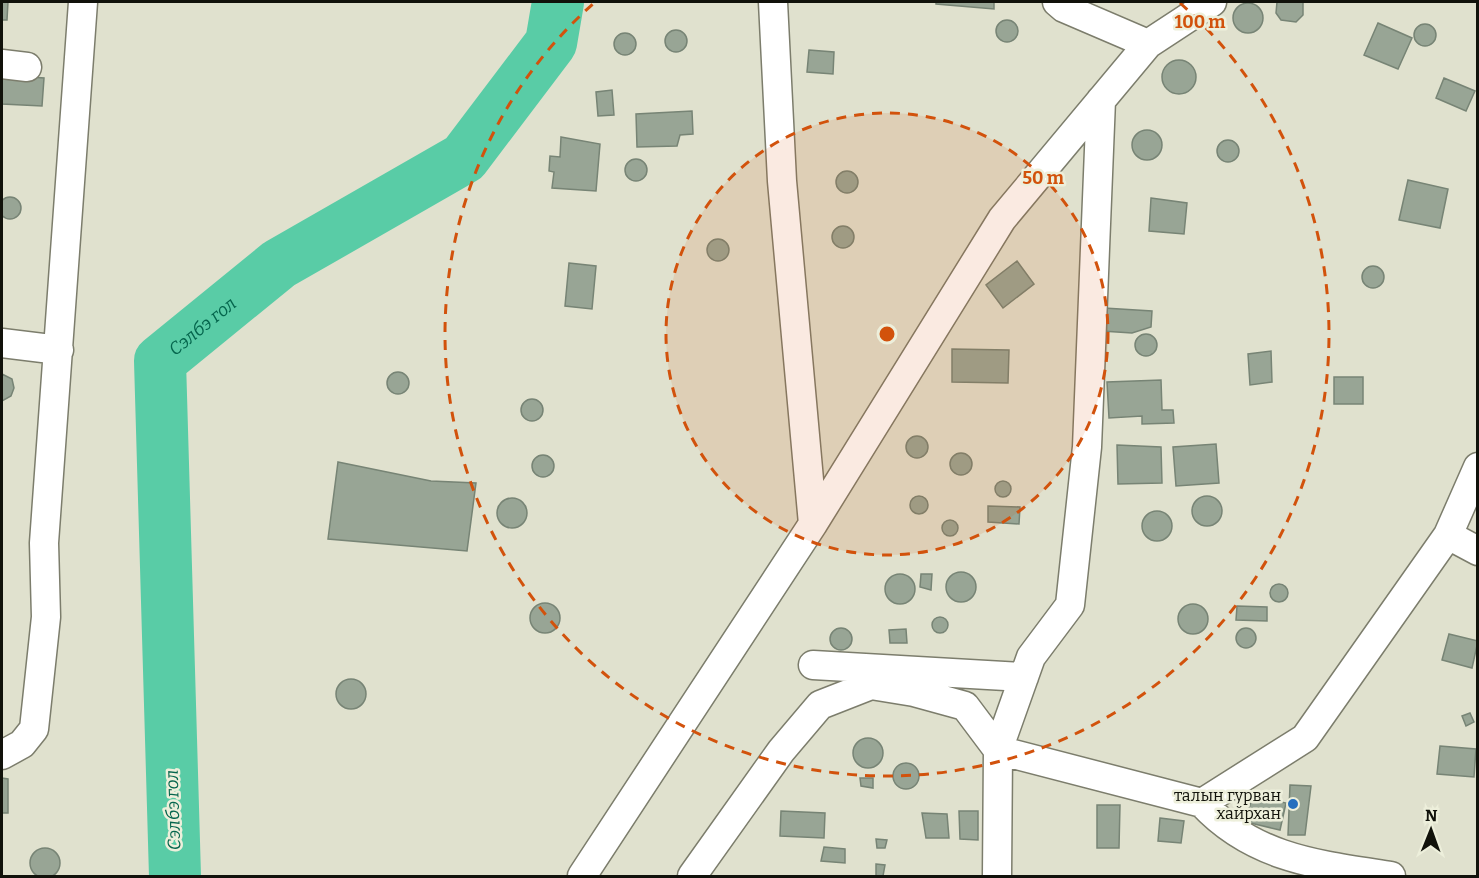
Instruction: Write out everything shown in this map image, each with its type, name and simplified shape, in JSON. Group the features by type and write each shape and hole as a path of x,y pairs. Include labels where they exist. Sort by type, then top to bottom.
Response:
{"street":[{"path":"2,755 22,744 34,729 46,617 44,543 83,2"},
{"path":"773,2 782,181 813,524"},
{"path":"1058,2 1064,8 1148,44"},
{"path":"582,876 813,524 1002,219 1148,44 1212,2"},
{"path":"997,876 998,750 1031,657 1070,605 1086,447 1101,100"},
{"path":"2,344 58,350"},
{"path":"1202,803 1305,738 1448,535 1478,467"},
{"path":"1448,535 1478,551"},
{"path":"813,665 1021,685"},
{"path":"692,876 781,751 820,705 872,686 914,692 966,706 998,750 1202,803 1229,829 1299,861 1391,876"}],"building":[{"path":"2,2 8,2 7,20 2,20"},
{"path":"936,2 994,2 994,9 936,4"},
{"path":"1277,2 1303,2 1303,15 1296,22 1281,20 1276,13"},
{"path":"1248,3 1258,8 1263,18 1258,28 1248,33 1238,28 1233,18 1238,8"},
{"path":"1007,20 1015,23 1018,31 1015,39 1007,42 999,39 996,31 999,23"},
{"path":"1378,23 1412,38 1398,69 1364,55"},
{"path":"1425,24 1433,27 1436,35 1433,43 1425,46 1417,43 1414,35 1417,27"},
{"path":"676,30 684,33 687,41 684,49 676,52 668,49 665,41 668,33"},
{"path":"625,33 633,36 636,44 633,52 625,55 617,52 614,44 617,36"},
{"path":"809,50 834,52 833,74 807,72"},
{"path":"1179,60 1191,65 1196,77 1191,89 1179,94 1167,89 1162,77 1167,65"},
{"path":"2,75 44,78 42,106 2,104"},
{"path":"1444,78 1475,91 1466,111 1436,98"},
{"path":"612,90 614,115 598,116 596,92"},
{"path":"692,111 693,134 680,135 677,146 637,147 636,114"},
{"path":"1147,130 1158,134 1162,145 1158,156 1147,160 1136,156 1132,145 1136,134"},
{"path":"561,137 600,144 596,191 552,188 554,172 549,171 550,156 560,157"},
{"path":"1228,140 1236,143 1239,151 1236,159 1228,162 1220,159 1217,151 1220,143"},
{"path":"636,159 644,162 647,170 644,178 636,181 628,178 625,170 628,162"},
{"path":"847,171 855,174 858,182 855,190 847,193 839,190 836,182 839,174"},
{"path":"1408,180 1448,189 1440,228 1399,220"},
{"path":"10,197 18,200 21,208 18,216 10,219 2,216 -1,208 2,200"},
{"path":"1151,198 1187,203 1184,234 1149,231"},
{"path":"843,226 851,229 854,237 851,245 843,248 835,245 832,237 835,229"},
{"path":"718,239 726,242 729,250 726,258 718,261 710,258 707,250 710,242"},
{"path":"1017,261 1034,284 1003,308 986,285"},
{"path":"569,263 596,266 592,309 565,306"},
{"path":"1373,266 1381,269 1384,277 1381,285 1373,288 1365,285 1362,277 1365,269"},
{"path":"1104,308 1152,311 1151,327 1132,333 1102,331"},
{"path":"1146,334 1154,337 1157,345 1154,353 1146,356 1138,353 1135,345 1138,337"},
{"path":"952,349 1009,350 1008,383 952,382"},
{"path":"1271,351 1272,382 1250,385 1248,354"},
{"path":"398,372 406,375 409,383 406,391 398,394 390,391 387,383 390,375"},
{"path":"2,374 12,379 14,388 11,396 2,401"},
{"path":"1334,377 1363,377 1363,404 1334,404"},
{"path":"1161,380 1162,410 1173,410 1174,423 1142,424 1142,416 1109,418 1107,382"},
{"path":"532,399 540,402 543,410 540,418 532,421 524,418 521,410 524,402"},
{"path":"917,436 925,439 928,447 925,455 917,458 909,455 906,447 909,439"},
{"path":"1216,444 1219,483 1176,486 1173,447"},
{"path":"1117,445 1161,447 1162,483 1118,484"},
{"path":"961,453 969,456 972,464 969,472 961,475 953,472 950,464 953,456"},
{"path":"543,455 551,458 554,466 551,474 543,477 535,474 532,466 535,458"},
{"path":"338,462 431,481 476,483 467,551 328,539"},
{"path":"1000,481 1006,481 1011,489 1009,495 1000,497 995,492 995,486"},
{"path":"919,496 925,499 928,505 925,511 919,514 913,511 910,505 913,499"},
{"path":"1207,496 1218,500 1222,511 1218,522 1207,526 1196,522 1192,511 1196,500"},
{"path":"512,498 523,502 527,513 523,524 512,528 501,524 497,513 501,502"},
{"path":"988,506 1020,507 1019,524 988,522"},
{"path":"1157,511 1168,515 1172,526 1168,537 1157,541 1146,537 1142,526 1146,515"},
{"path":"947,520 953,520 958,528 956,534 947,536 942,531 942,525"},
{"path":"961,572 972,576 976,587 972,598 961,602 950,598 946,587 950,576"},
{"path":"900,574 911,578 915,589 911,600 900,604 889,600 885,589 889,578"},
{"path":"921,574 932,574 931,590 920,587"},
{"path":"1279,584 1285,587 1288,593 1285,599 1279,602 1273,599 1270,593 1273,587"},
{"path":"545,603 556,607 560,618 556,629 545,633 534,629 530,618 534,607"},
{"path":"1193,604 1204,608 1208,619 1204,630 1193,634 1182,630 1178,619 1182,608"},
{"path":"1237,606 1267,607 1267,621 1236,620"},
{"path":"937,617 943,617 948,625 946,631 937,633 932,628 932,622"},
{"path":"841,628 849,631 852,639 849,647 841,650 833,647 830,639 833,631"},
{"path":"1246,628 1253,631 1256,638 1253,645 1246,648 1239,645 1236,638 1239,631"},
{"path":"906,629 907,643 890,643 889,630"},
{"path":"1449,634 1478,641 1472,668 1442,660"},
{"path":"351,679 362,683 366,694 362,705 351,709 340,705 336,694 340,683"},
{"path":"1470,713 1474,722 1466,726 1462,716"},
{"path":"868,738 879,742 883,753 879,764 868,768 857,764 853,753 857,742"},
{"path":"1440,746 1476,749 1474,777 1437,774"},
{"path":"906,763 915,767 919,776 915,785 906,789 897,785 893,776 897,767"},
{"path":"2,778 8,779 8,813 2,813"},
{"path":"860,778 873,778 873,788 861,786"},
{"path":"1290,785 1311,786 1305,835 1288,835"},
{"path":"1252,796 1286,803 1280,830 1246,822"},
{"path":"1097,805 1120,805 1119,848 1097,848"},
{"path":"781,811 825,813 824,838 780,836"},
{"path":"959,811 978,811 978,840 960,839"},
{"path":"922,813 947,814 949,838 926,838"},
{"path":"1160,818 1184,821 1181,843 1158,841"},
{"path":"876,839 887,840 885,848 877,848"},
{"path":"824,847 845,849 845,863 821,861"},
{"path":"45,848 56,852 60,863 56,874 45,878 34,874 30,863 34,852"},
{"path":"876,864 885,865 883,876 876,876"}],"waterway":[{"name":"Сэлбэ гол","path":"175,876 160,361 279,264 464,158 551,43 558,2"}],"place":[{"name":"талын гурван хайрхан","path":"1293,804"}]}
